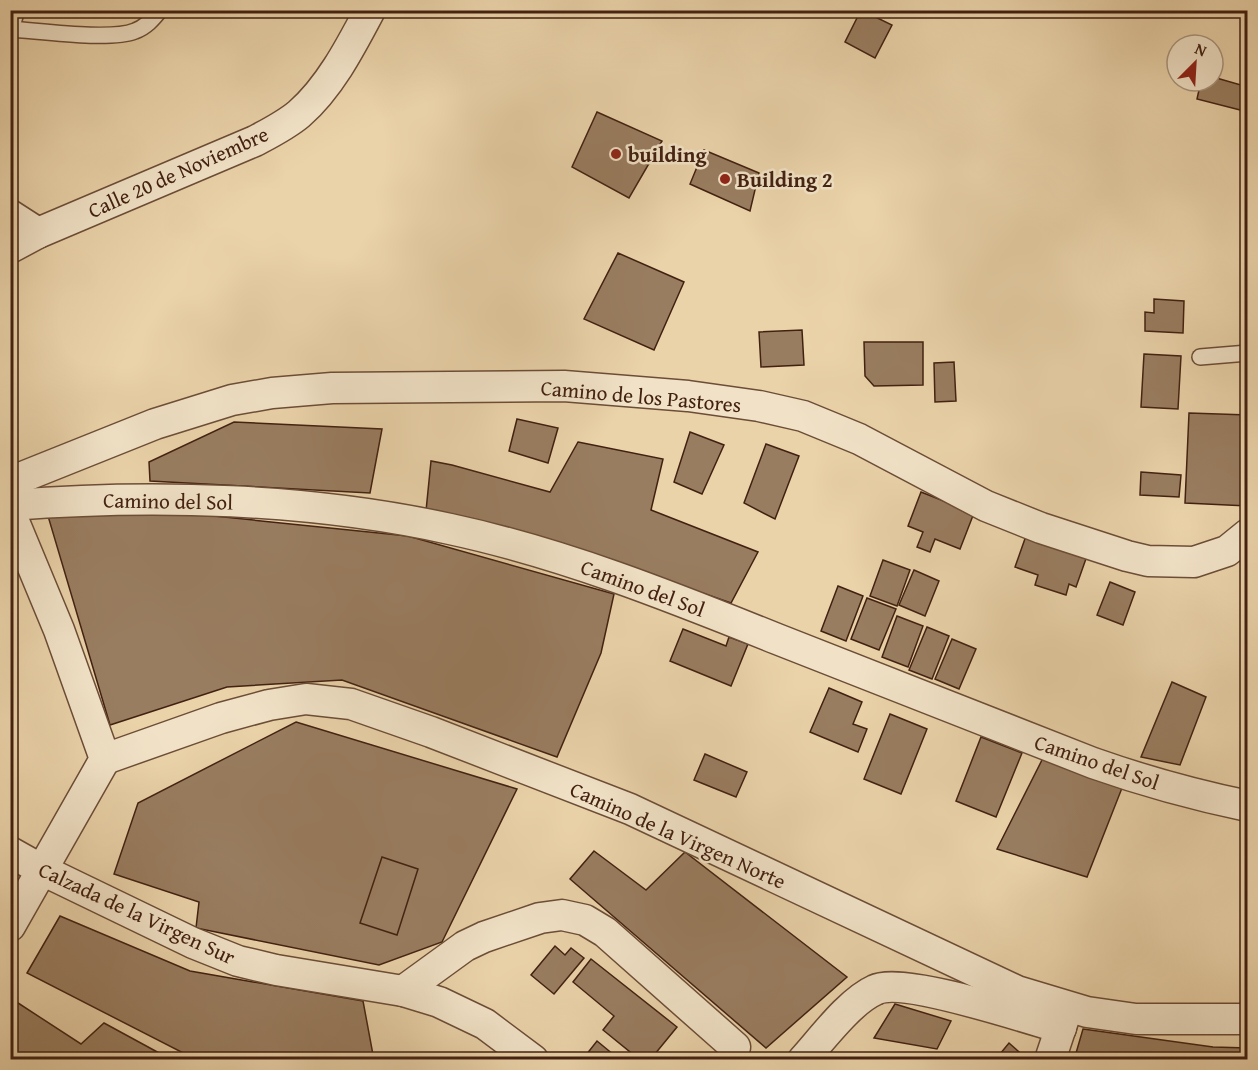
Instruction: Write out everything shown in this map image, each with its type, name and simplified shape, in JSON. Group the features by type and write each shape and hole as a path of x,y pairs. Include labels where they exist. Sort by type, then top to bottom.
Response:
{"street":[{"name":"Calle 20 de Noviembre","path":"10,248 38,233 255,141 278,129 316,98 351,45 370,10"},
{"path":"10,214 38,233"},
{"name":"Camino de los Pastores","path":"10,482 155,424 232,400 272,393 332,388 564,386 688,396 759,406 803,416 859,439 986,506 1041,528 1149,561 1194,562 1227,551 1248,534"},
{"name":"Camino del Sol","path":"10,505 84,499 241,502 316,508 447,528 508,543 662,594 1141,780 1199,796 1248,806"},
{"path":"10,512 59,630 105,759 10,926"},
{"name":"Camino de la Virgen Norte","path":"105,759 221,718 269,705 306,699 351,704 431,732 630,809 1017,991 1064,1017 1087,1012 1136,1019 1248,1020"},
{"name":"Calzada de la Virgen Sur","path":"10,852 193,944 238,961 276,970 403,991 439,1002 485,1024 534,1059"},
{"path":"403,991 465,946 540,918 562,915 585,920 605,932 735,1047"},
{"path":"803,1059 862,997 877,988 894,986 1064,1017 1050,1059"}],"lane":[{"path":"17,10 11,29 117,36 136,31 152,21 160,10"},
{"path":"1200,357 1248,353"}],"building":[{"path":"861,10 892,25 875,58 845,42"},
{"path":"1225,80 1248,87 1248,112 1197,99 1198,93 1225,93"},
{"name":"building","path":"597,112 662,141 629,198 572,167"},
{"name":"Building 2","path":"704,150 759,173 750,211 690,184"},
{"path":"618,253 684,282 654,350 584,319"},
{"path":"1154,299 1184,301 1183,333 1145,331 1145,312 1154,313"},
{"path":"802,330 804,365 761,367 759,332"},
{"path":"864,342 923,342 923,385 874,386 865,376"},
{"path":"1144,354 1181,356 1178,409 1141,407"},
{"path":"954,362 956,401 935,402 934,363"},
{"path":"1189,413 1248,415 1248,506 1185,503"},
{"path":"517,419 558,428 548,463 509,451"},
{"path":"234,422 382,429 370,493 150,481 149,462"},
{"path":"690,432 724,445 702,494 674,482"},
{"path":"578,442 663,459 651,510 758,552 731,603 590,554 426,511 431,461 550,492"},
{"path":"766,444 799,456 775,519 744,503"},
{"path":"1141,472 1181,475 1179,497 1140,495"},
{"path":"921,492 974,513 960,549 935,539 930,552 917,547 923,532 908,526"},
{"path":"165,511 408,536 614,594 601,653 557,757 342,680 227,687 110,725 48,516"},
{"path":"1027,533 1088,553 1076,587 1069,584 1066,595 1035,585 1038,575 1015,567"},
{"path":"883,560 910,570 897,606 870,596"},
{"path":"914,570 939,581 925,616 899,605"},
{"path":"1110,582 1135,592 1123,625 1097,615"},
{"path":"838,586 863,596 846,641 821,631"},
{"path":"867,598 896,609 879,650 851,639"},
{"path":"897,616 923,626 908,667 882,657"},
{"path":"927,627 949,636 932,679 909,670"},
{"path":"683,629 726,646 729,637 748,644 731,686 670,661"},
{"path":"952,639 976,649 959,689 935,679"},
{"path":"1172,682 1206,697 1180,765 1141,757"},
{"path":"829,688 862,702 853,724 867,729 858,752 810,732"},
{"path":"890,714 927,729 901,794 864,779"},
{"path":"296,722 517,789 442,942 379,965 196,928 199,902 114,874 138,803"},
{"path":"981,737 1022,753 996,817 956,801"},
{"path":"705,754 747,772 736,797 694,780"},
{"path":"1043,758 1122,788 1087,877 997,849"},
{"path":"594,851 646,890 685,852 847,977 766,1048 570,879"},
{"path":"382,857 418,869 397,935 360,923"},
{"path":"60,916 190,971 363,1001 374,1060 193,1058 27,973"},
{"path":"555,946 565,955 571,948 584,958 554,994 531,975"},
{"path":"591,959 677,1027 650,1060 624,1060 630,1052 603,1030 614,1016 573,982"},
{"path":"15,1001 81,1044 104,1023 172,1060 24,1060 10,1051 10,1006"},
{"path":"895,1004 951,1021 937,1049 874,1038"},
{"path":"1083,1029 1213,1047 1248,1048 1248,1060 1074,1060"},
{"path":"597,1041 620,1060 582,1060"},
{"path":"1009,1043 1028,1060 995,1060"}],"place":[{"name":"building","path":"616,154"},
{"name":"Building 2","path":"725,179"}]}
